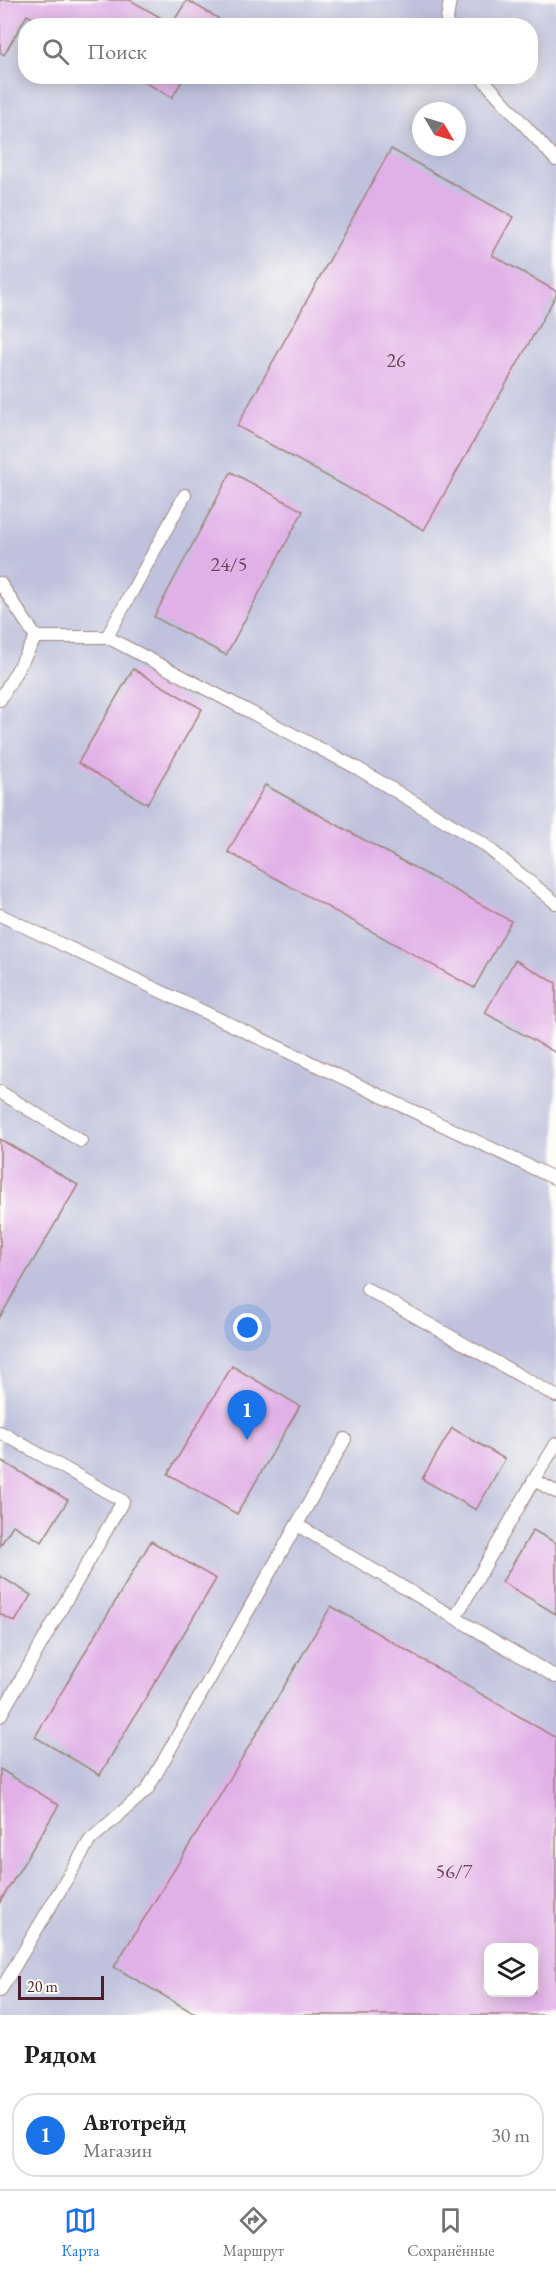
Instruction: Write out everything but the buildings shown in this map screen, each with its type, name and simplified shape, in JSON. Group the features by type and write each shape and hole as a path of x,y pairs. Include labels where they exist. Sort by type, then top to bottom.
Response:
{"lane":[{"path":"447,18 450,0"},
{"path":"487,84 556,160"},
{"path":"107,637 185,495"},
{"path":"0,583 36,637"},
{"path":"36,637 107,637 357,768 482,843 556,903"},
{"path":"0,700 36,637"},
{"path":"0,915 556,1179"},
{"path":"0,1092 81,1141"},
{"path":"367,1289 556,1396"},
{"path":"0,1432 123,1501 0,1716"},
{"path":"0,1991 90,1840 147,1790 345,1439"},
{"path":"455,1618 556,1444"},
{"path":"534,1480 556,1492"},
{"path":"297,1525 556,1677"}],"shaded area":[{"path":"0,0 556,0 556,2015 0,2015"}],"place":[{"name":"Автотрейд","path":"247,1440"}]}
